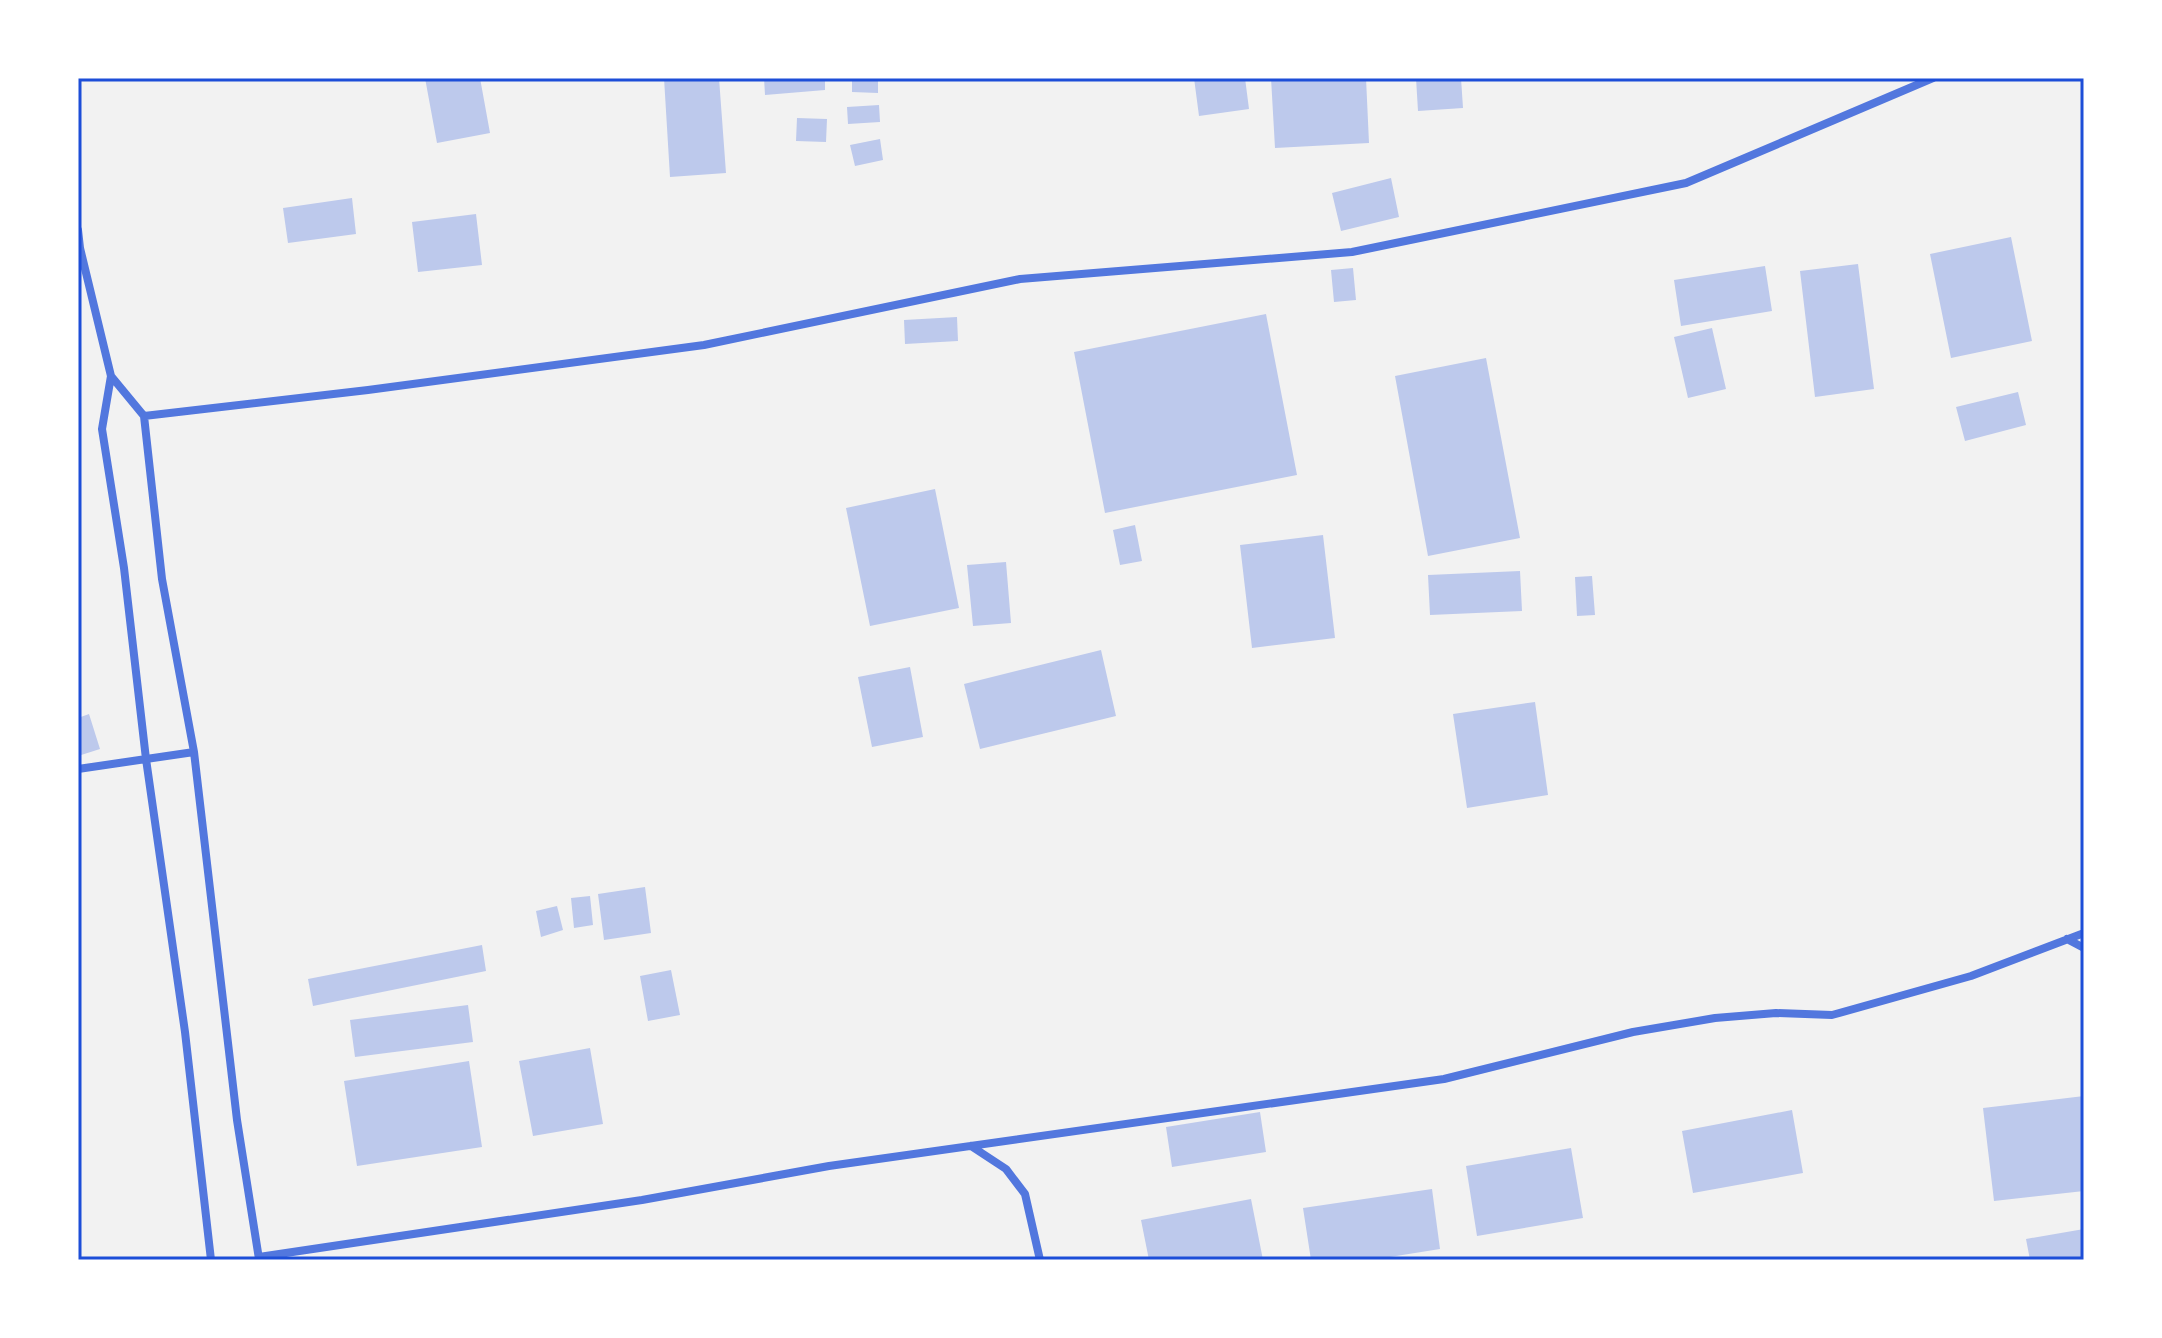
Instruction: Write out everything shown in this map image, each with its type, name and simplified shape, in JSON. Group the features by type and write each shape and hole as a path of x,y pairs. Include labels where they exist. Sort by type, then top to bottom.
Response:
{"street":[{"path":"144,416 704,345 1020,279 1352,252 1686,183 1933,78"},
{"path":"78,230 111,376 102,429 124,568 146,759 185,1032 211,1260"},
{"path":"111,376 144,416 162,579 194,752 237,1120 259,1258 642,1200 829,1166 1444,1079 1633,1032 1715,1018 1776,1013 1832,1015 1971,976 2084,933"},
{"path":"78,769 194,752"},
{"path":"2067,939 2084,948"},
{"path":"971,1146 1006,1169 1025,1194 1040,1260"}],"building":[{"path":"425,78 480,78 490,133 437,143"},
{"path":"664,78 719,78 726,173 670,177"},
{"path":"764,78 825,78 825,90 765,95"},
{"path":"852,78 878,78 878,93 852,92"},
{"path":"1194,78 1245,78 1249,109 1199,116"},
{"path":"1271,78 1366,78 1369,143 1275,148"},
{"path":"1416,78 1461,78 1463,108 1418,111"},
{"path":"879,105 880,122 848,124 847,107"},
{"path":"797,118 827,119 826,142 796,141"},
{"path":"880,139 883,160 855,166 850,145"},
{"path":"1391,178 1399,217 1341,231 1332,193"},
{"path":"352,198 356,234 288,243 283,208"},
{"path":"476,214 482,265 418,272 412,222"},
{"path":"2011,237 2032,341 1951,358 1930,254"},
{"path":"1858,264 1874,389 1815,397 1800,271"},
{"path":"1765,266 1772,311 1681,326 1674,280"},
{"path":"1353,268 1356,300 1334,302 1331,270"},
{"path":"1266,314 1297,475 1105,513 1074,352"},
{"path":"957,317 958,341 905,344 904,320"},
{"path":"1712,328 1726,389 1688,398 1674,337"},
{"path":"1486,358 1520,538 1428,556 1395,376"},
{"path":"2018,392 2026,425 1965,441 1956,407"},
{"path":"935,489 959,608 870,626 846,508"},
{"path":"1135,525 1142,561 1120,565 1113,530"},
{"path":"1323,535 1335,638 1252,648 1240,545"},
{"path":"1006,562 1011,623 973,626 967,565"},
{"path":"1520,571 1522,611 1430,615 1428,575"},
{"path":"1592,576 1595,615 1577,616 1575,577"},
{"path":"1101,650 1116,716 980,749 964,684"},
{"path":"910,667 923,737 872,747 858,677"},
{"path":"1535,702 1548,795 1467,808 1453,714"},
{"path":"89,714 100,749 78,756 78,718"},
{"path":"645,887 651,933 604,940 598,894"},
{"path":"590,896 593,925 574,928 571,898"},
{"path":"557,906 563,930 541,937 536,911"},
{"path":"482,945 486,971 313,1006 308,979"},
{"path":"671,970 680,1015 648,1021 640,976"},
{"path":"468,1005 473,1042 355,1057 350,1020"},
{"path":"590,1048 603,1124 533,1136 519,1061"},
{"path":"469,1061 482,1147 357,1166 344,1081"},
{"path":"2084,1096 2084,1191 1994,1201 1983,1108"},
{"path":"1792,1110 1803,1173 1693,1193 1682,1131"},
{"path":"1260,1112 1266,1152 1172,1167 1166,1127"},
{"path":"1571,1148 1583,1218 1477,1236 1466,1166"},
{"path":"1432,1189 1440,1249 1371,1260 1311,1260 1303,1208"},
{"path":"1251,1199 1263,1260 1149,1260 1141,1220"},
{"path":"2084,1229 2084,1260 2030,1260 2026,1239"}]}
